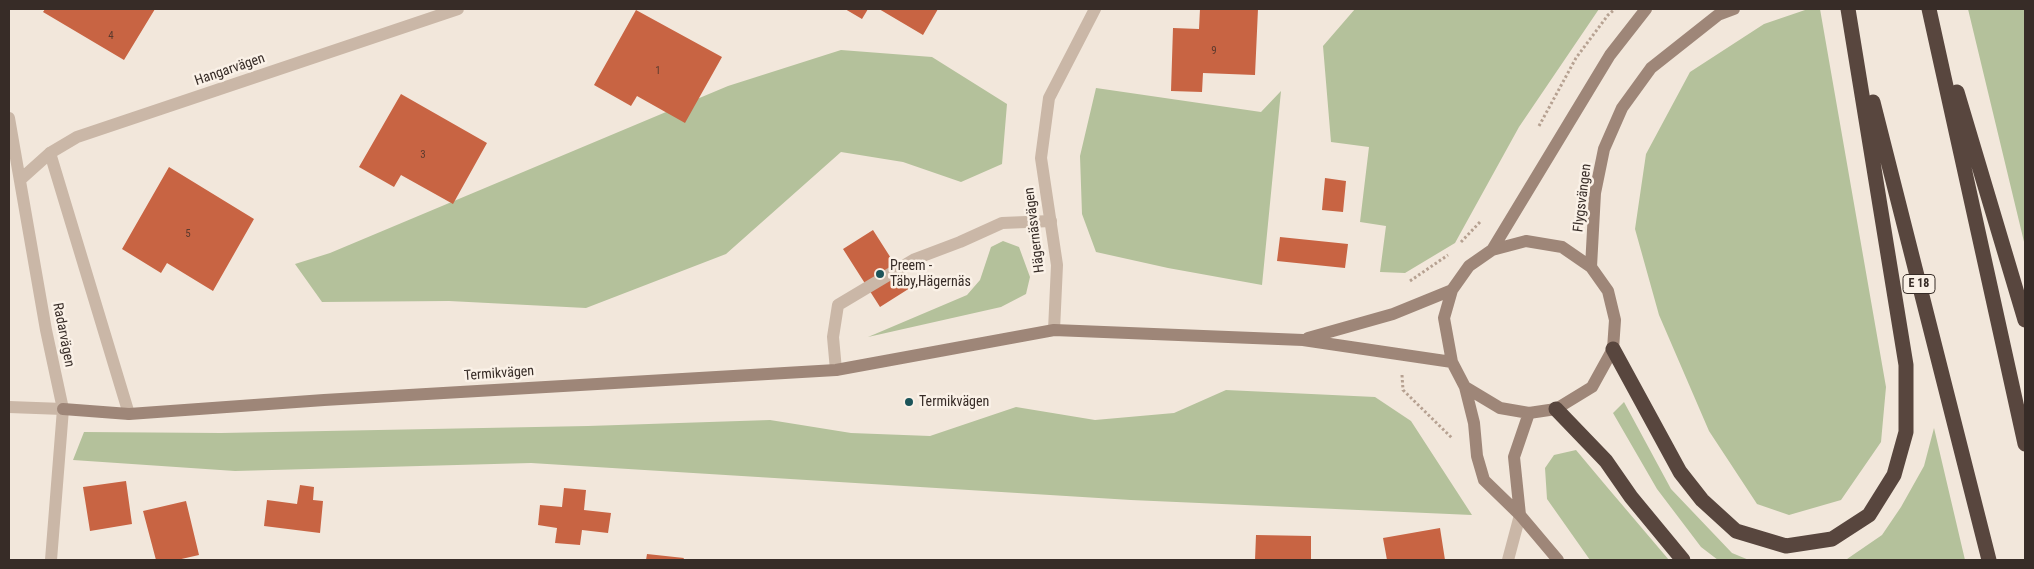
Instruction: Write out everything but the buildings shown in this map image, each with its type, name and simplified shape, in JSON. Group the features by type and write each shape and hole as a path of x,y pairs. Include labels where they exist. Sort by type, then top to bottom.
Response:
{"highway":[{"path":"1613,349 1680,472 1702,500 1736,530 1786,546 1832,539 1869,515 1894,475 1906,432 1906,365 1849,9"},
{"name":"E 18","path":"1849,9 1989,560"},
{"path":"1930,9 2025,320"},
{"path":"1930,9 2025,444"},
{"path":"1556,409 1606,461 1631,497 1683,560"}],"street":[{"name":"Hangarvägen","path":"21,179 50,153 77,137 458,9"},
{"name":"Hägernäsvägen","path":"1054,330 1057,265 1041,158 1049,98 1095,9"},
{"path":"1492,250 1610,55 1646,9"},
{"name":"Flygsvängen","path":"1591,266 1596,193 1604,149 1622,108 1651,68 1718,15 1734,9"},
{"name":"Radarvägen","path":"9,118 46,330 63,410 52,560"},
{"path":"50,153 128,414"},
{"path":"836,370 833,337 838,305 915,259 1002,223 1050,221"},
{"path":"1465,387 1500,408 1529,414 1556,409 1592,386 1613,349 1615,320 1608,291 1591,266 1562,247 1526,241 1492,250 1469,266 1452,290 1444,318 1452,362 1465,387 1474,423 1477,456 1484,480 1520,515 1558,560"},
{"path":"1303,340 1394,314 1452,290"},
{"path":"1054,330 1303,340 1452,362"},
{"name":"Termikvägen","path":"63,410 128,414 363,397 836,370 1054,330"},
{"path":"9,406 63,410"},
{"path":"1508,560 1520,515 1514,457 1529,414"}],"path":[{"path":"1536,130 1576,58 1608,15 1616,9"},
{"path":"1460,243 1479,224 1484,216"},
{"path":"1407,283 1448,256 1454,249"}],"green space":[{"path":"1355,9 1599,9 1519,127 1455,243 1405,273 1380,272 1386,226 1360,222 1369,147 1331,142 1323,46"},
{"path":"1808,9 1820,9 1886,387 1881,442 1841,500 1789,515 1757,504 1709,431 1659,315 1635,229 1646,154 1690,72 1764,24"},
{"path":"1968,9 2025,9 2025,246"},
{"path":"841,50 932,57 1007,104 1002,164 961,182 903,162 841,152 726,254 586,308 449,301 322,302 295,264 330,253 728,86"},
{"path":"1096,88 1261,112 1281,91 1262,285 1168,268 1096,252 1082,214 1080,156"},
{"path":"1003,241 1019,247 1030,277 1026,294 1001,307 868,337 967,295 980,280 991,247"},
{"path":"1226,390 1375,397 1411,421 1472,515 1131,500 531,463 235,471 73,460 84,432 221,433 588,426 770,420 851,433 930,436 1016,407 1095,420 1174,413"},
{"path":"1624,402 1671,489 1732,553 1749,560 1718,560 1701,547 1657,489 1613,413"},
{"path":"1934,428 1965,560 1841,560 1847,559 1882,535 1901,507 1924,466"},
{"path":"1576,450 1669,560 1590,560 1547,499 1545,468 1554,455"}],"place":[{"name":"Preem - Täby,Hägernäs","path":"880,274"},
{"name":"Termikvägen","path":"909,402"}]}
